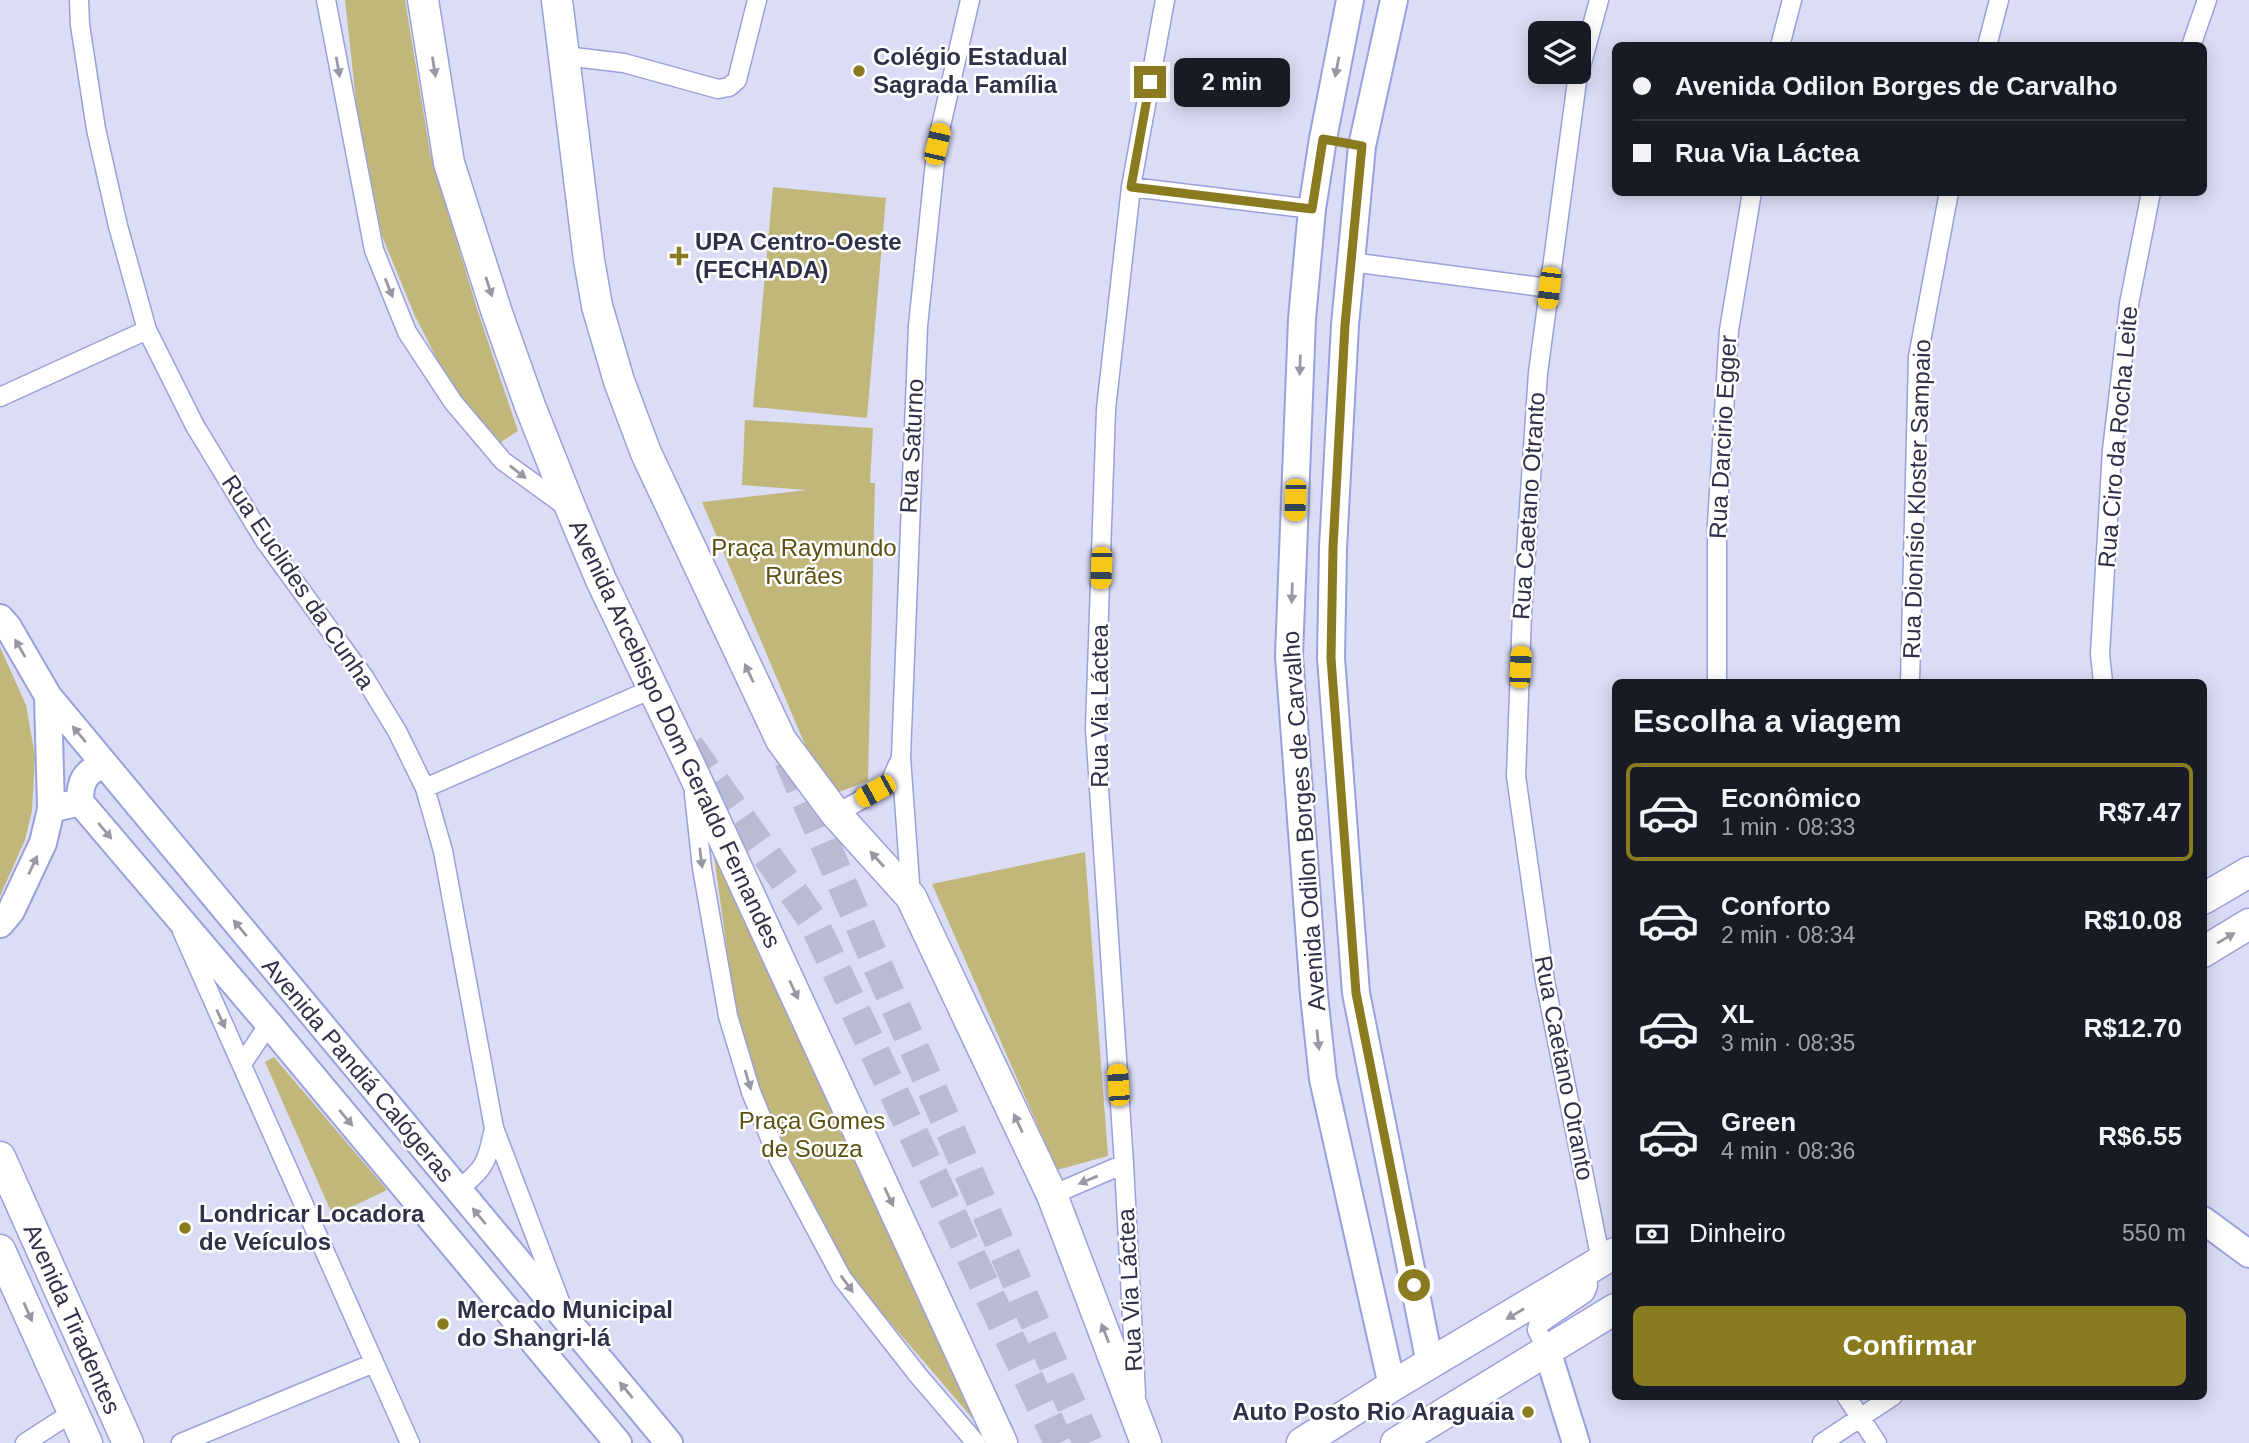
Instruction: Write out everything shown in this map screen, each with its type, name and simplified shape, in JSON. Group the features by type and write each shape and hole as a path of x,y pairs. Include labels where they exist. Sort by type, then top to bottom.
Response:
{"main road":[{"name":"Avenida Arcebispo Dom Geraldo Fernandes","path":"423,0 449,163 497,313 571,509 1002,1443"},
{"path":"557,0 597,306 619,381 652,465 781,740 836,814 911,897 1052,1195 1142,1429"},
{"path":"2207,897 2249,872"},
{"path":"2207,950 2249,924"},
{"name":"Avenida Tiradentes","path":"0,1157 128,1443"},
{"path":"0,1194 48,1266"},
{"name":"Avenida Tiradentes","path":"0,1250 87,1443"},
{"path":"1302,1443 1392,1386 1601,1262"},
{"path":"1396,1443 1612,1311"},
{"path":"73,1412 86,1402 93,1403 100,1410 117,1443"}],"street":[{"name":"Rua Euclides da Cunha","path":"79,0 80,25 96,129 118,226 147,330 195,426 265,541 364,677 397,731 425,788 443,851 494,1128 567,1320"},
{"path":"326,0 374,250 407,332 453,402 503,461 571,509"},
{"path":"565,56 624,63 718,89 729,87 737,80 757,0"},
{"name":"Rua Saturno","path":"911,897 901,757 918,326 937,144 970,0"},
{"name":"Rua Via Láctea","path":"1142,1429 1095,728 1107,409 1131,187 1165,0"},
{"name":"Avenida Odilon Borges de Carvalho","path":"1350,0 1312,209 1302,319 1289,656 1322,1079 1392,1386"},
{"name":"Avenida Odilon Borges de Carvalho","path":"1394,0 1362,146 1345,325 1333,548 1331,658 1356,993 1430,1364"},
{"name":"Rua Caetano Otranto","path":"1599,0 1577,81 1538,373 1522,613 1516,776 1545,981 1601,1262"},
{"path":"1781,42 1792,0"},
{"path":"1988,42 1999,0"},
{"path":"2193,42 2207,0"},
{"path":"1323,139 1362,146"},
{"path":"1131,187 1312,209"},
{"name":"Rua Darcirio Egger","path":"1717,679 1717,524 1729,330 1751,196"},
{"name":"Rua Dionísio Kloster Sampaio","path":"1910,679 1918,357 1948,196"},
{"name":"Rua Ciro da Rocha Leite","path":"2104,679 2100,654 2112,450 2129,304 2150,196"},
{"path":"1351,262 1549,288"},
{"path":"1302,319 1345,325"},
{"path":"0,397 147,330"},
{"name":"Avenida Pandiá Calógeras","path":"0,618 48,696 669,1443"},
{"path":"1289,656 1331,658"},
{"path":"425,788 652,689"},
{"path":"0,924 11,911 43,843 51,809 48,696"},
{"path":"836,814 889,784 901,757"},
{"path":"51,809 80,802 80,785 92,770 104,764"},
{"path":"690,766 702,868 728,1016 751,1092 779,1160 842,1278 917,1374 976,1443"},
{"name":"Avenida Pandiá Calógeras","path":"80,802 618,1443"},
{"path":"173,912 410,1443"},
{"path":"1314,995 1356,993"},
{"path":"242,1064 269,1024"},
{"path":"312,1076 342,1049"},
{"name":"Rua Euclides da Cunha","path":"458,1190 479,1173 488,1158 494,1128"},
{"name":"Rua Via Láctea","path":"1052,1195 1124,1164"},
{"path":"2207,1223 2249,1254"},
{"path":"1576,1443 1537,1330 1538,1325 1585,1293 1601,1262"},
{"path":"181,1443 374,1363"},
{"path":"1848,1400 1877,1443"},
{"path":"1822,1443 1887,1400"},
{"path":"25,1443 73,1412"}],"green space":[{"path":"345,0 405,0 430,152 478,312 518,431 498,444 453,390 415,316 382,236 357,110"},
{"path":"773,187 886,198 867,418 753,407"},
{"name":"Praça Raymundo Rurães","path":"745,420 873,428 870,483 875,483 868,781 839,792 809,754 702,502 807,490 742,485"},
{"path":"0,647 26,705 35,756 32,811 25,840 0,896"},
{"name":"Praça Gomes de Souza","path":"707,806 986,1434 846,1271 776,1147 735,1007"},
{"path":"1085,852 1108,1156 1057,1170 932,884"},
{"path":"274,1057 387,1190 333,1216 265,1062"}],"tunnel":[{"path":"689,746 812,919 1059,1443"},
{"path":"789,760 1088,1443"}],"place":[{"name":"Colégio Estadual Sagrada Família","path":"859,71"},
{"name":"UPA Centro-Oeste (FECHADA)","path":"679,256"},
{"name":"Londricar Locadora de Veículos","path":"185,1228"},
{"name":"Mercado Municipal do Shangri-lá","path":"443,1324"},
{"name":"Auto Posto Rio Araguaia","path":"1528,1412"}],"route":[{"path":"1150,82 1131,187 1312,209 1323,139 1362,146 1345,325 1333,548 1331,658 1356,993 1414,1285"}]}
